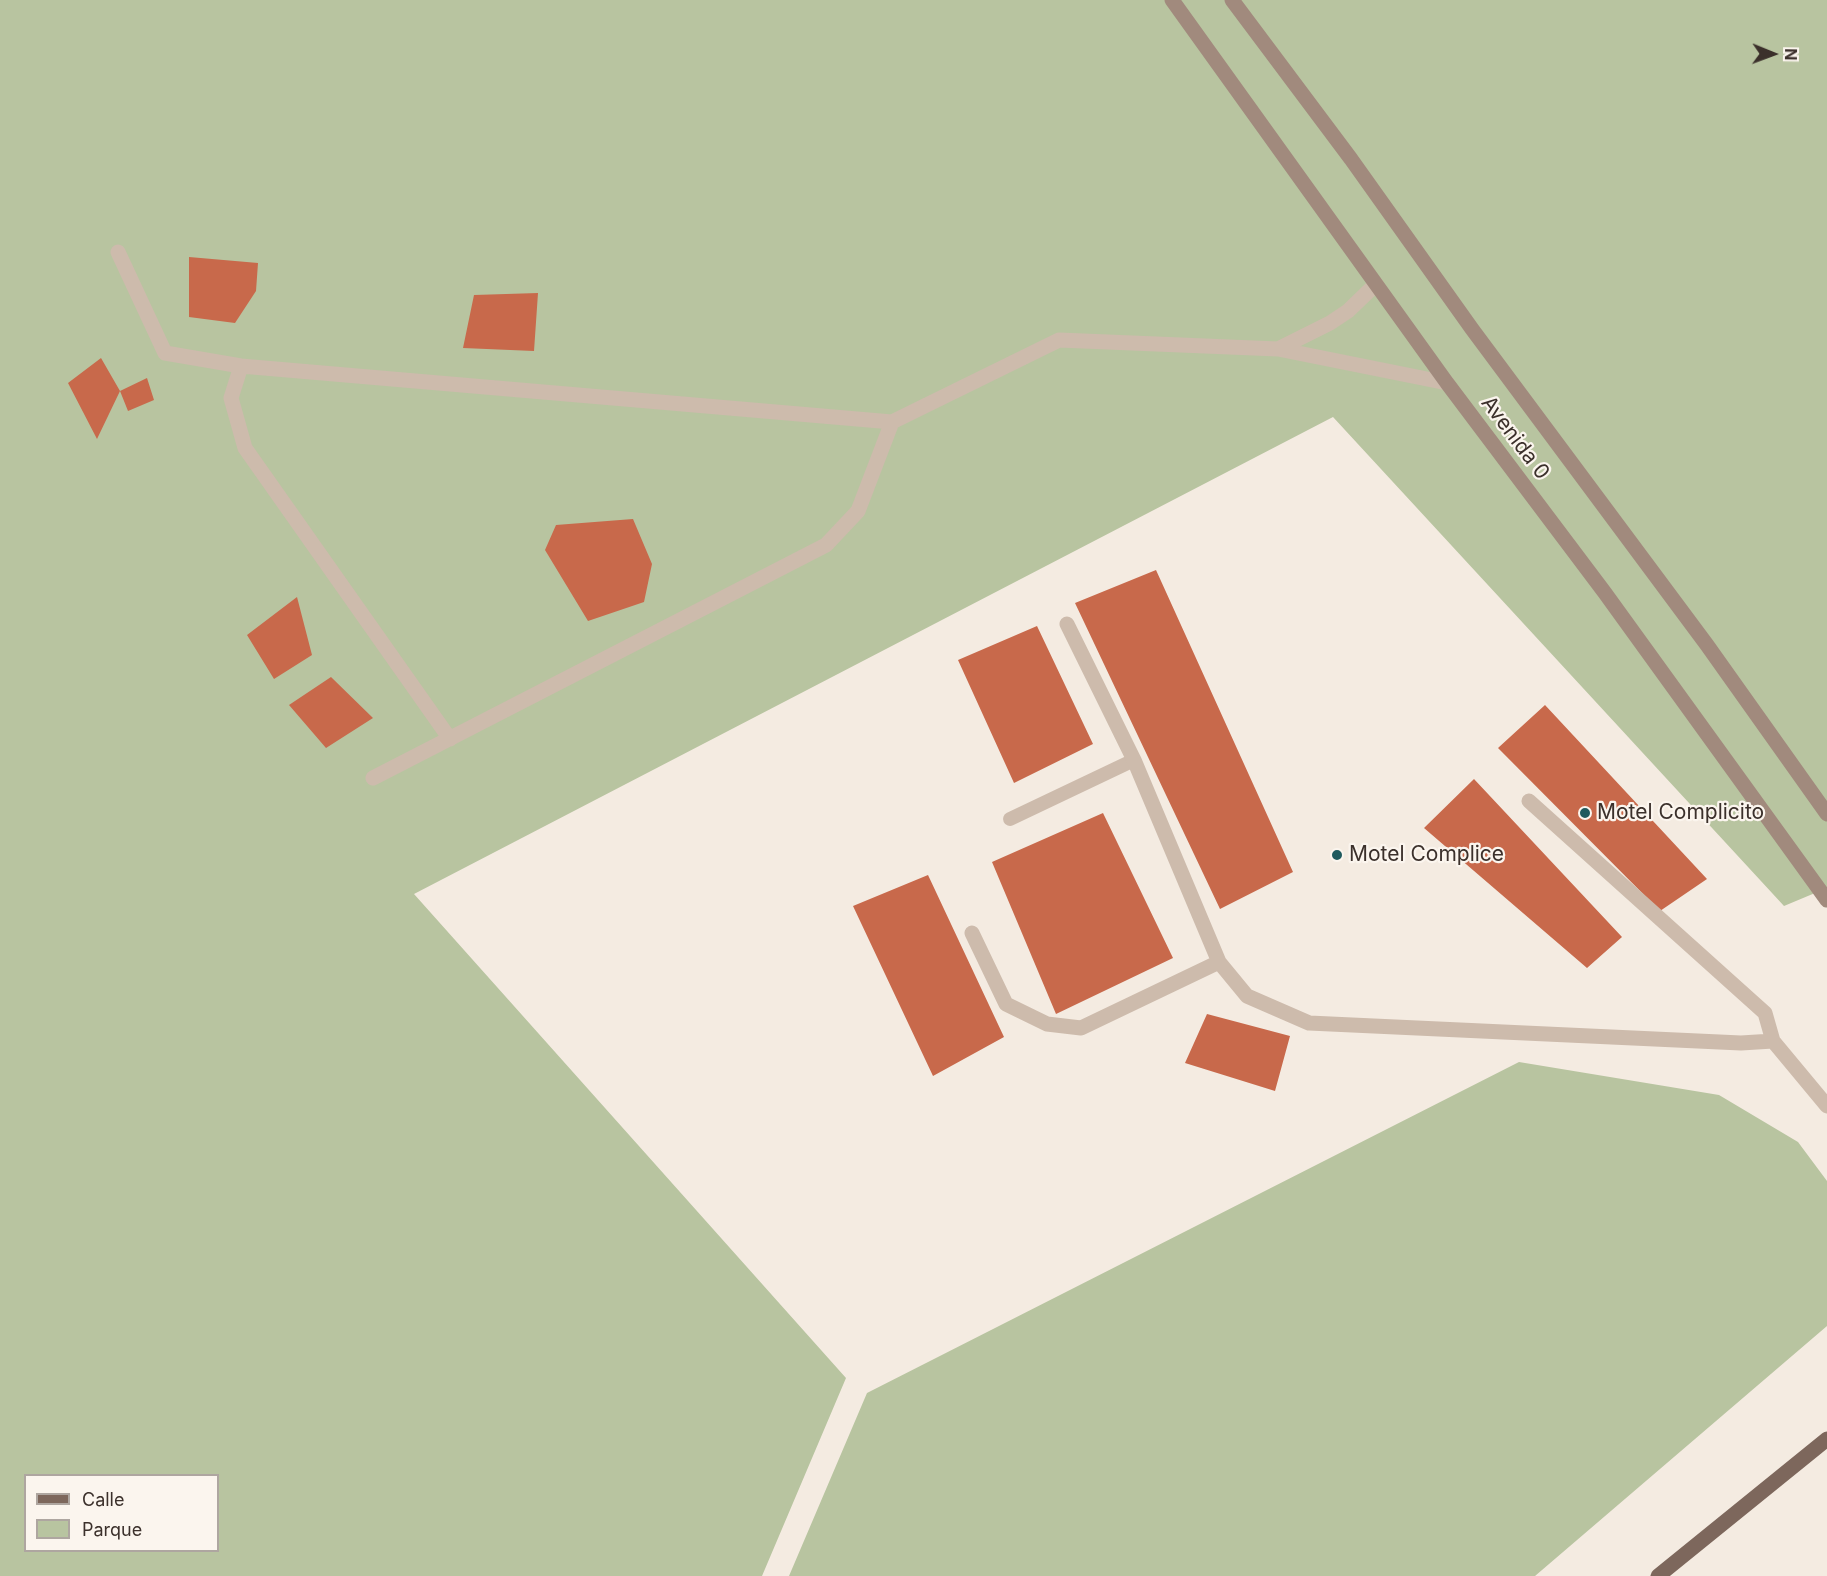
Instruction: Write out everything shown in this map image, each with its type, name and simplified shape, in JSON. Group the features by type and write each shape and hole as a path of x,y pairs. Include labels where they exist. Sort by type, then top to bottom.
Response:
{"main road":[{"name":"Avenida 0","path":"1172,0 1447,383 1605,593 1827,900"},
{"name":"Avenida 0","path":"1233,0 1352,159 1472,330 1707,645 1827,814"},
{"path":"1658,1576 1827,1439"}],"street":[{"path":"118,252 165,353 240,366 891,422 1059,340 1278,350 1447,383"},
{"path":"1278,350 1348,311 1376,284"},
{"path":"240,366 231,398 245,448 450,739"},
{"path":"373,778 826,545 858,511 891,422"},
{"path":"1067,624 1134,760 1219,962 1247,996 1309,1023 1741,1043 1773,1041"},
{"path":"1529,801 1765,1013 1773,1041 1827,1106"},
{"path":"972,933 1006,1004 1047,1024 1081,1028 1219,962"}],"lane":[{"path":"1010,819 1134,760"}],"green space":[{"path":"0,0 1827,0 1827,888 1784,906 1333,417 414,894 846,1378 762,1576 0,1576"},
{"path":"1519,1062 1719,1095 1798,1142 1827,1181 1827,1326 1535,1576 789,1576 867,1393"}],"building":[{"path":"189,257 258,263 256,291 235,323 189,317"},
{"path":"538,293 534,351 463,348 474,295"},
{"path":"101,358 120,391 97,439 68,383"},
{"path":"147,378 154,400 128,411 120,391"},
{"path":"633,519 652,564 644,602 588,621 545,550 556,525"},
{"path":"1156,570 1293,872 1220,909 1075,603"},
{"path":"297,597 312,655 274,679 247,635"},
{"path":"1037,626 1093,744 1014,783 958,660"},
{"path":"331,677 373,718 326,748 289,705"},
{"path":"1545,705 1707,879 1660,911 1498,748"},
{"path":"1474,779 1622,937 1587,968 1424,828"},
{"path":"1103,813 1173,958 1056,1014 992,862"},
{"path":"928,875 1004,1037 933,1076 853,906"},
{"path":"1207,1014 1290,1036 1275,1091 1185,1063"}],"place":[{"name":"Motel Complicito","path":"1585,813"},
{"name":"Motel Complice","path":"1337,855"}]}
